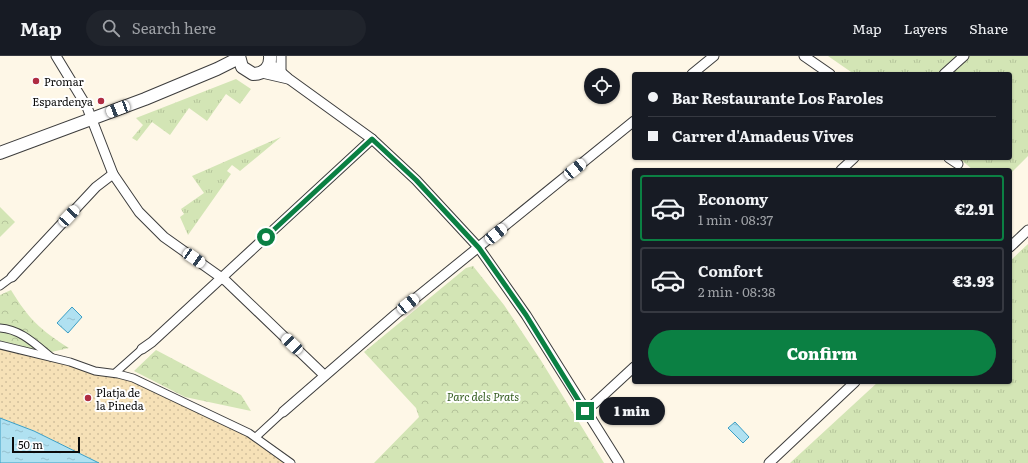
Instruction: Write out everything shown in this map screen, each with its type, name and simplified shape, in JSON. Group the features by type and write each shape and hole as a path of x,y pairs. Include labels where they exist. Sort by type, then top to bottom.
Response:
{"street":[{"path":"56,56 84,100 113,174 132,202 155,229 222,278 324,375"},
{"path":"281,56 281,72"},
{"path":"694,72 714,56"},
{"path":"804,56 827,72"},
{"path":"946,72 964,56"},
{"path":"0,153 92,119 232,59"},
{"path":"232,59 245,71 253,74 269,63"},
{"path":"232,59 245,71"},
{"path":"269,63 289,79"},
{"path":"269,63 372,139 416,180 479,248 526,315 619,463"},
{"path":"256,438 324,375 396,314 632,123"},
{"path":"115,373 152,342 372,139"},
{"path":"843,168 852,160"},
{"path":"952,160 958,164"},
{"path":"0,286 12,277 96,187 113,174"},
{"path":"1012,246 1028,230"},
{"path":"0,328 10,328 20,333 53,358"},
{"path":"0,345 70,362 95,371 115,373 133,378 256,438 291,463"},
{"path":"585,411 632,368"},
{"path":"769,463 853,384"}],"green space":[{"path":"828,56 1028,56 1028,156 1012,172 1012,168 971,168 961,160 1012,160 1012,72 851,72"},
{"path":"236,79 251,89 240,104 226,94 207,121 189,108 170,135 152,122 137,141 132,138 143,125 136,118"},
{"path":"281,137 240,171 232,165 227,171 231,174 188,235 180,217 184,214 181,209 204,193 192,176"},
{"path":"0,207 15,222 0,237"},
{"path":"1028,244 1028,463 790,463 876,384 1012,384 1012,259"},
{"name":"Parc dels Prats","path":"473,266 504,305 540,359 604,463 374,463 419,417 416,408 364,352 466,268"},
{"path":"11,290 29,316 42,329 69,348 47,353 0,343 0,295"},
{"path":"156,350 241,395 251,411 185,397 134,371"}],"sand":[{"name":"Platja de la Pineda","path":"0,345 118,374 249,433 291,463 99,463 34,431 0,418"}],"water":[{"path":"72,307 82,317 68,333 57,323"},
{"path":"0,418 34,431 99,463 0,463"},
{"path":"735,422 749,437 743,443 728,428"}],"place":[{"name":"Promar","path":"36,81"},
{"name":"Espardenya","path":"101,101"},
{"name":"Platja de la Pineda","path":"88,398"}],"route":[{"path":"266,237 372,139 416,180 479,248 526,315 585,411"}]}
